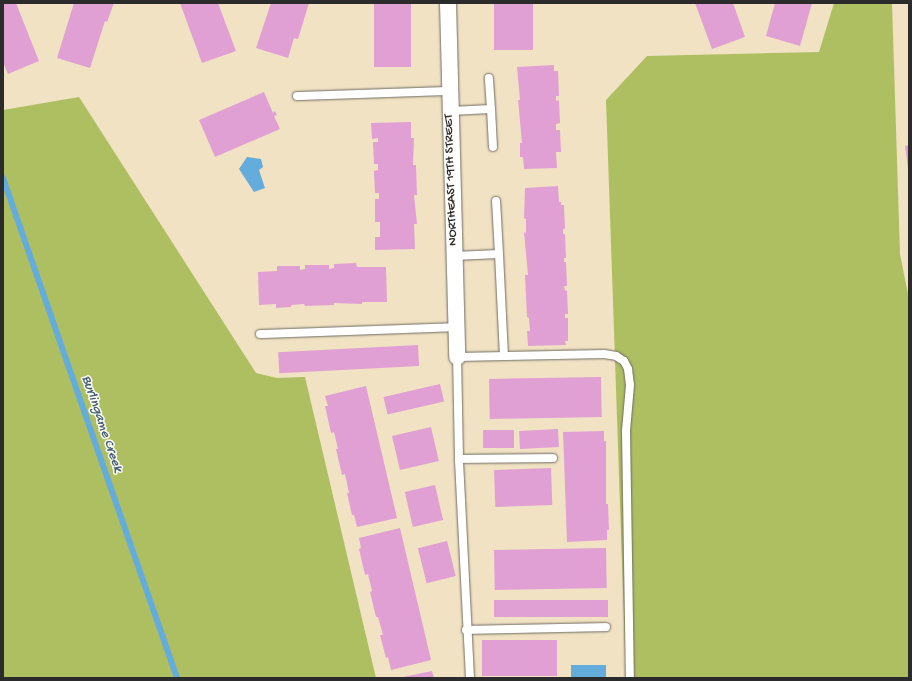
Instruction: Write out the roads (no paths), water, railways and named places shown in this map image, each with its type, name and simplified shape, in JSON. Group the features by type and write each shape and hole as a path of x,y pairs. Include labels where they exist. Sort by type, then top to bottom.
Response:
{"street":[{"name":"NORTHEAST 19TH STREET","path":"448,3 457,357"}],"lane":[{"path":"489,78 490,109 494,147"},
{"path":"297,96 450,91"},
{"path":"450,111 490,109"},
{"path":"496,201 504,356"},
{"path":"454,256 498,254"},
{"path":"260,334 456,327"},
{"path":"470,678 466,630 459,460 457,357 604,354 616,356 624,361 628,369 630,385 626,431 630,678"},
{"path":"459,460 553,458"},
{"path":"466,630 606,627"}],"water":[{"path":"247,157 261,159 263,167 259,170 265,188 254,192 239,169"},
{"path":"571,665 606,665 606,678 571,678"}],"waterway":[{"name":"Burlingame Creek","path":"3,178 177,678"}]}
